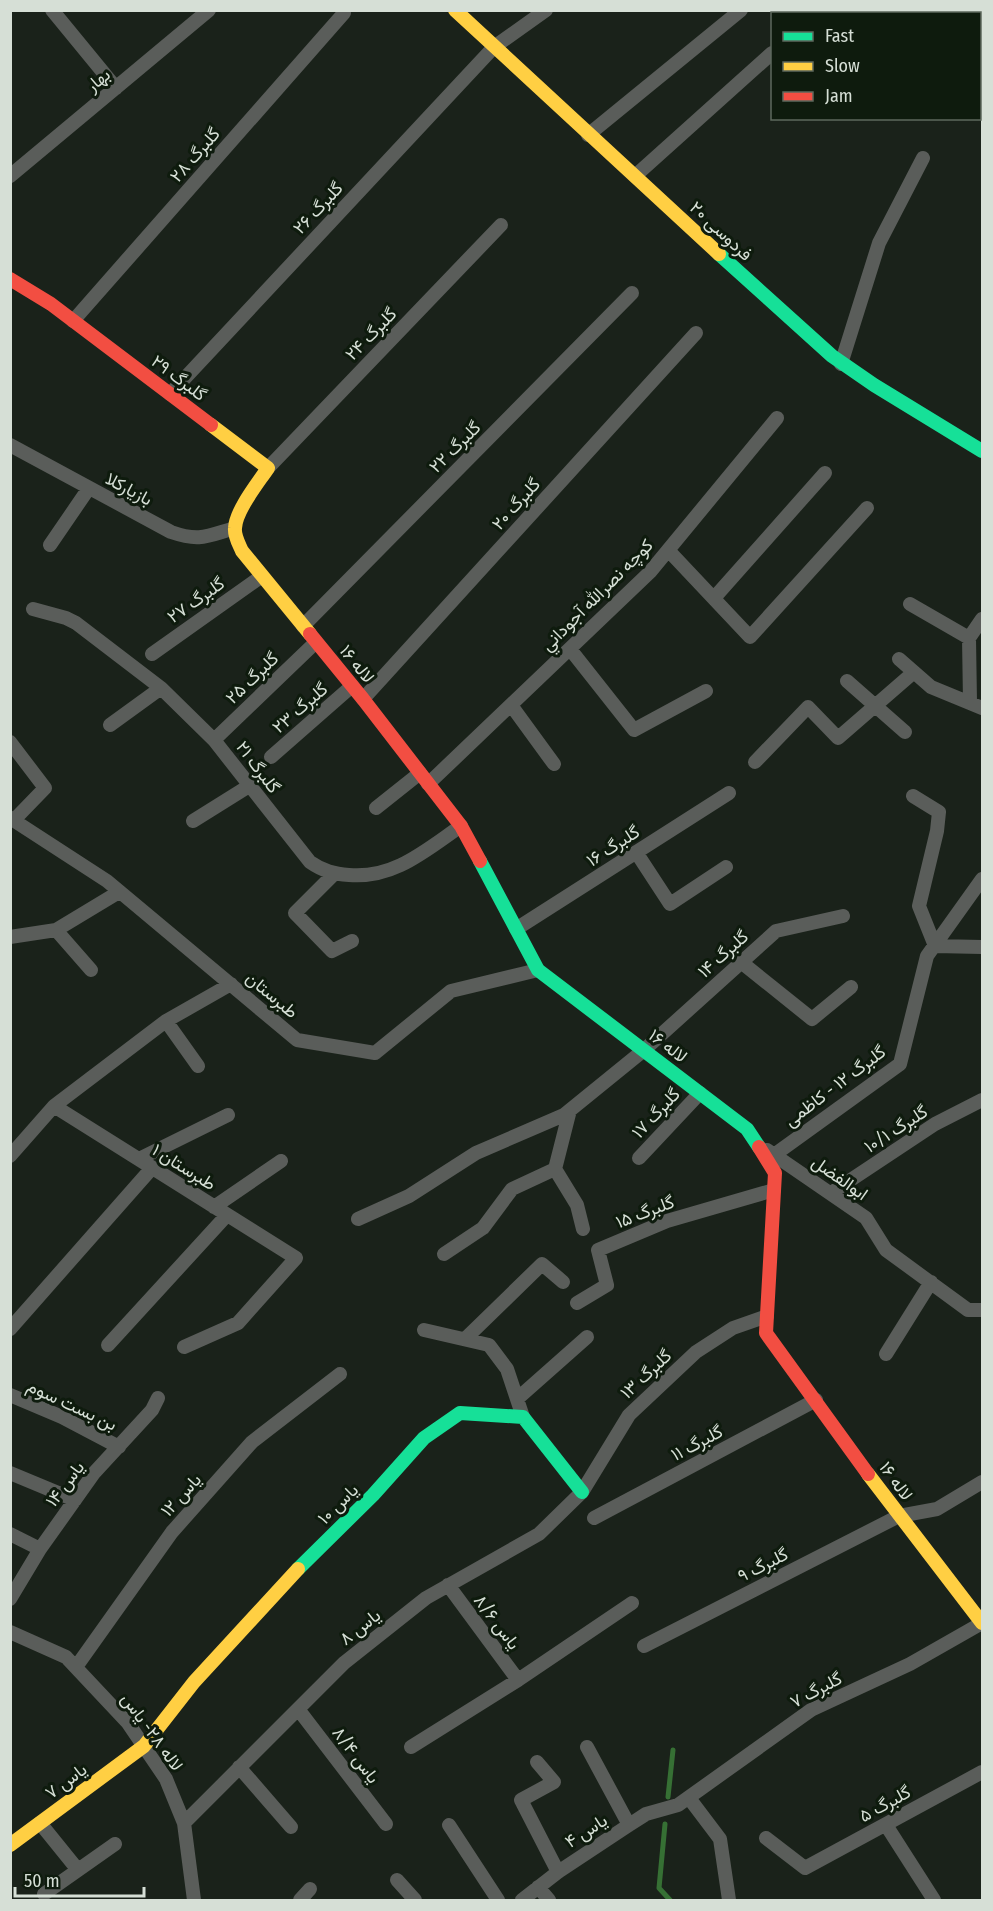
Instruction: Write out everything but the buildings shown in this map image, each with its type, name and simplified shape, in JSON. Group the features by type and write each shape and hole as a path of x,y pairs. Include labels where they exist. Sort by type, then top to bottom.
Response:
{"street":[{"path":"52,10 116,88"},
{"name":"بهار","path":"10,176 209,10"},
{"name":"فردوسی ۲۰","path":"455,10 812,340 841,364 982,451"},
{"name":"گلبرگ ۲۶","path":"170,394 494,47 546,10"},
{"path":"588,135 741,10"},
{"name":"گلبرگ ۲۸","path":"73,321 344,13"},
{"path":"635,176 771,54"},
{"path":"841,364 879,243 923,158"},
{"name":"گلبرگ ۲۴","path":"268,468 501,225"},
{"name":"گلبرگ ۲۹","path":"10,279 51,304 268,468"},
{"name":"گلبرگ ۲۲","path":"303,626 632,293"},
{"name":"گلبرگ ۲۰","path":"363,699 696,333"},
{"name":"كوچه نصرالله آجوداني","path":"376,808 424,779 511,705 650,573 777,418"},
{"name":"بازیارکلا","path":"13,451 189,539 206,537 235,528"},
{"path":"235,528 268,468"},
{"path":"714,598 825,473"},
{"path":"50,545 88,488"},
{"path":"668,550 750,637 867,508"},
{"name":"لاله ۱۶","path":"235,528 242,552 363,699 461,826 538,970 747,1129 775,1173 766,1333 899,1516 982,1623"},
{"name":"گلبرگ ۲۷","path":"152,654 262,576"},
{"path":"910,604 969,638"},
{"name":"گلبرگ ۲۱","path":"33,609 76,623 161,688 213,740 310,862 322,870 334,874 361,876 387,872 401,866 461,826"},
{"path":"899,659 931,687 976,705 969,638 982,619"},
{"name":"گلبرگ ۲۵","path":"213,740 316,642"},
{"path":"570,649 634,730 706,691"},
{"path":"755,762 808,707 838,738 914,672"},
{"path":"847,681 905,732"},
{"name":"گلبرگ ۲۳","path":"271,757 352,686"},
{"path":"110,725 161,688"},
{"path":"511,705 554,764"},
{"path":"10,742 45,788 12,819"},
{"path":"193,821 249,786"},
{"name":"گلبرگ ۱۶","path":"516,929 729,793"},
{"path":"913,796 939,812 937,831 919,906 935,946 982,947"},
{"name":"طبرستان","path":"12,819 107,881 297,1040 375,1053 451,991 538,970"},
{"path":"636,852 670,904 726,867"},
{"path":"334,874 296,913 332,951 352,941"},
{"name":"گلبرگ ۱۲ - کاظمی","path":"774,1155 900,1064 927,956 982,879"},
{"path":"10,938 56,930 119,891"},
{"name":"گلبرگ ۱۴","path":"358,1219 409,1196 476,1153 564,1115 644,1050 776,931 843,916"},
{"path":"56,930 91,970"},
{"path":"741,962 812,1019 851,987"},
{"path":"10,1156 54,1106 166,1021 231,984"},
{"path":"166,1021 198,1066"},
{"name":"گلبرگ ۱۷","path":"639,1158 700,1093"},
{"name":"گلبرگ ۱۰/۱","path":"831,1192 935,1124 982,1100"},
{"name":"طبرستان ۱","path":"54,1106 296,1258 238,1323 184,1347"},
{"path":"570,1110 555,1169 577,1205 583,1229"},
{"path":"139,1159 228,1115"},
{"name":"ابوالفضل","path":"755,1142 866,1218 886,1250 968,1310 982,1310"},
{"path":"214,1207 281,1161"},
{"path":"10,1329 152,1168"},
{"path":"444,1254 483,1228 512,1189 555,1169"},
{"name":"گلبرگ ۱۵","path":"577,1303 607,1286 598,1250 667,1221 774,1190"},
{"path":"108,1345 227,1215"},
{"path":"465,1339 542,1264 563,1282"},
{"path":"886,1354 931,1282"},
{"name":"گلبرگ ۱۳","path":"582,1492 629,1415 637,1407 696,1352 733,1328 767,1316"},
{"path":"424,1330 489,1345 507,1369 523,1417 582,1492"},
{"path":"517,1399 588,1337"},
{"name":"یاس ۱۲","path":"76,1667 172,1532 252,1442 340,1374"},
{"name":"بن بست سوم","path":"10,1395 62,1417 118,1447"},
{"name":"یاس ۱۴","path":"10,1599 40,1549 94,1473 152,1410 158,1398"},
{"name":"گلبرگ ۱۱","path":"594,1518 816,1400"},
{"name":"یاس ۱۰","path":"144,1746 194,1682 280,1587 373,1494 424,1438 460,1413 523,1417"},
{"path":"10,1473 75,1500"},
{"name":"گلبرگ ۹","path":"644,1646 899,1516 937,1509 982,1482"},
{"name":"یاس ۸","path":"184,1823 344,1663 426,1598 539,1534 582,1492"},
{"path":"10,1534 40,1549"},
{"name":"یاس ۸/۶","path":"448,1586 518,1680"},
{"path":"411,1747 518,1680 632,1603"},
{"name":"گلبرگ ۷","path":"683,1801 811,1710 909,1664 982,1623"},
{"name":"لاله ۲۸- یاس","path":"10,1632 66,1657 128,1723 144,1746 166,1779 184,1823 194,1900"},
{"name":"یاس ۸/۴","path":"298,1709 386,1824"},
{"name":"یاس ۷","path":"10,1845 144,1746"},
{"path":"587,1747 629,1825"},
{"path":"537,1762 554,1782 520,1800 558,1872"},
{"path":"239,1767 291,1827"},
{"name":"گلبرگ ۵","path":"766,1838 805,1868 982,1772"},
{"path":"683,1801 720,1839 729,1900"},
{"name":"یاس ۴","path":"522,1900 558,1872 646,1814 683,1801"},
{"path":"40,1823 78,1870"},
{"path":"449,1825 498,1900"},
{"path":"886,1825 934,1900"},
{"path":"44,1894 115,1845"},
{"path":"397,1880 415,1900"},
{"path":"538,1887 549,1900"},
{"path":"300,1900 310,1889"}],"waterway":[{"path":"668,1797 673,1750"},
{"path":"665,1824 659,1888 670,1900"}],"traffic: fast":[{"path":"719,254 832,356 874,385 982,451"},
{"path":"480,861 538,970 747,1129 759,1147"},
{"path":"298,1569 373,1495 424,1438 460,1413 523,1417 582,1492"}],"traffic: slow":[{"path":"455,10 719,254"},
{"path":"211,425 268,468 239,513 235,528 236,537 242,551 310,634"},
{"path":"868,1474 982,1623"},
{"path":"10,1845 144,1746 194,1682 298,1569"}],"traffic: jam":[{"path":"10,279 51,304 211,425"},
{"path":"310,634 461,826 480,861"},
{"path":"759,1147 775,1173 766,1333 868,1474"}]}
